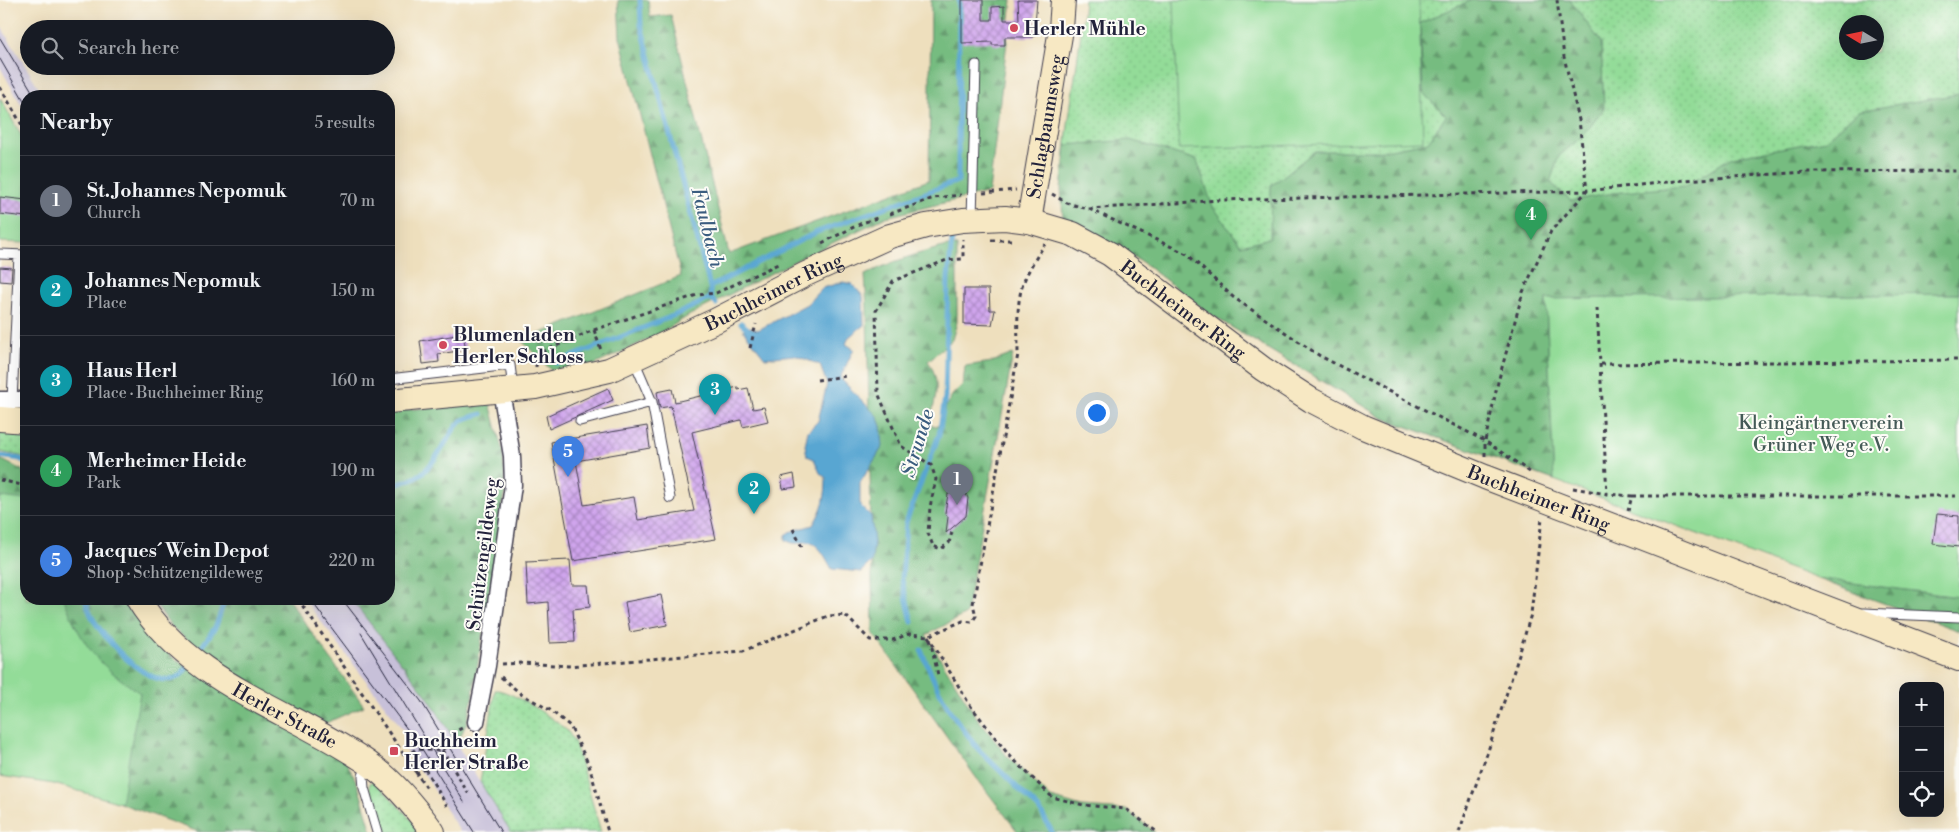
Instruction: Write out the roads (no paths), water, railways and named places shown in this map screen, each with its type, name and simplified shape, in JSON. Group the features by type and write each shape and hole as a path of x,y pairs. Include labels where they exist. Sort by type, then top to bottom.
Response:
{"street":[{"name":"Schlagbaumsweg","path":"1029,221 1064,0"},
{"name":"Buchheimer Ring","path":"395,400 535,387 599,373 715,321 806,274 890,236 926,226 972,219 1005,218 1029,221 1073,234 1110,254 1262,369 1311,400 1363,428 1486,478 1959,659"},
{"name":"Schützengildeweg","path":"476,722 487,666 513,485 507,390"},
{"path":"10,405 20,414"},
{"name":"Herler Straße","path":"142,605 163,634 181,651 205,669 368,764 395,786 433,832"}],"lane":[{"path":"972,219 976,65"},
{"path":"0,254 20,255"},
{"path":"10,405 20,290"},
{"path":"633,358 652,402 670,498"},
{"path":"395,378 510,365 507,390"},
{"path":"580,421 652,402"},
{"path":"1830,610 1959,617"},
{"path":"368,764 363,776 364,788 377,832"}],"water":[{"path":"843,282 852,284 863,296 864,325 849,337 846,344 854,349 840,378 877,416 881,426 883,446 860,483 860,505 871,516 874,542 872,561 861,572 832,569 822,551 814,544 810,542 793,543 786,540 786,535 789,532 813,525 822,508 825,497 826,478 820,473 814,459 807,456 805,445 808,431 818,421 827,384 820,365 794,355 765,358 743,330 750,327 758,330 807,304 822,288"}],"waterway":[{"name":"Faulbach","path":"556,363 675,315 711,298 710,287 641,25 640,0"},
{"path":"710,287 817,232 958,181 959,0"},
{"name":"Strunde","path":"912,622 902,580 906,522 939,435 945,397 948,278 952,240"},
{"name":"Faulbach","path":"711,298 716,304"},
{"path":"741,323 747,328"},
{"name":"Faulbach","path":"395,484 411,480 425,471 436,458 458,424 465,419 482,414"},
{"name":"Faulbach","path":"0,456 20,459"},
{"name":"Faulbach","path":"87,605 92,617 107,639 131,663 144,672 158,678 171,679 182,674 189,664"},
{"name":"Faulbach","path":"197,654 216,626 223,605"},
{"name":"Strunde","path":"921,650 950,711 978,749 1040,810 1052,832"}],"tram line":[{"path":"0,38 20,71"},
{"path":"0,59 20,94"},
{"path":"22,75 31,90"},
{"path":"314,605 422,749 474,832"},
{"path":"347,605 421,701 501,832"},
{"path":"361,633 464,802"}],"place":[{"name":"Herler Mühle","path":"1014,28"},
{"name":"Merheimer Heide","path":"1531,240"},
{"name":"Blumenladen Herler Schloss","path":"443,345"},
{"name":"Haus Herl","path":"715,415"},
{"name":"Jacques´ Wein Depot","path":"568,477"},
{"name":"St. Johannes Nepomuk","path":"957,505"},
{"name":"Johannes Nepomuk","path":"754,514"},
{"name":"Buchheim Herler Straße","path":"394,751"}],"park label":[{"name":"Kleingärtnerverein Grüner Weg e.V.","path":"1821,433"}]}
